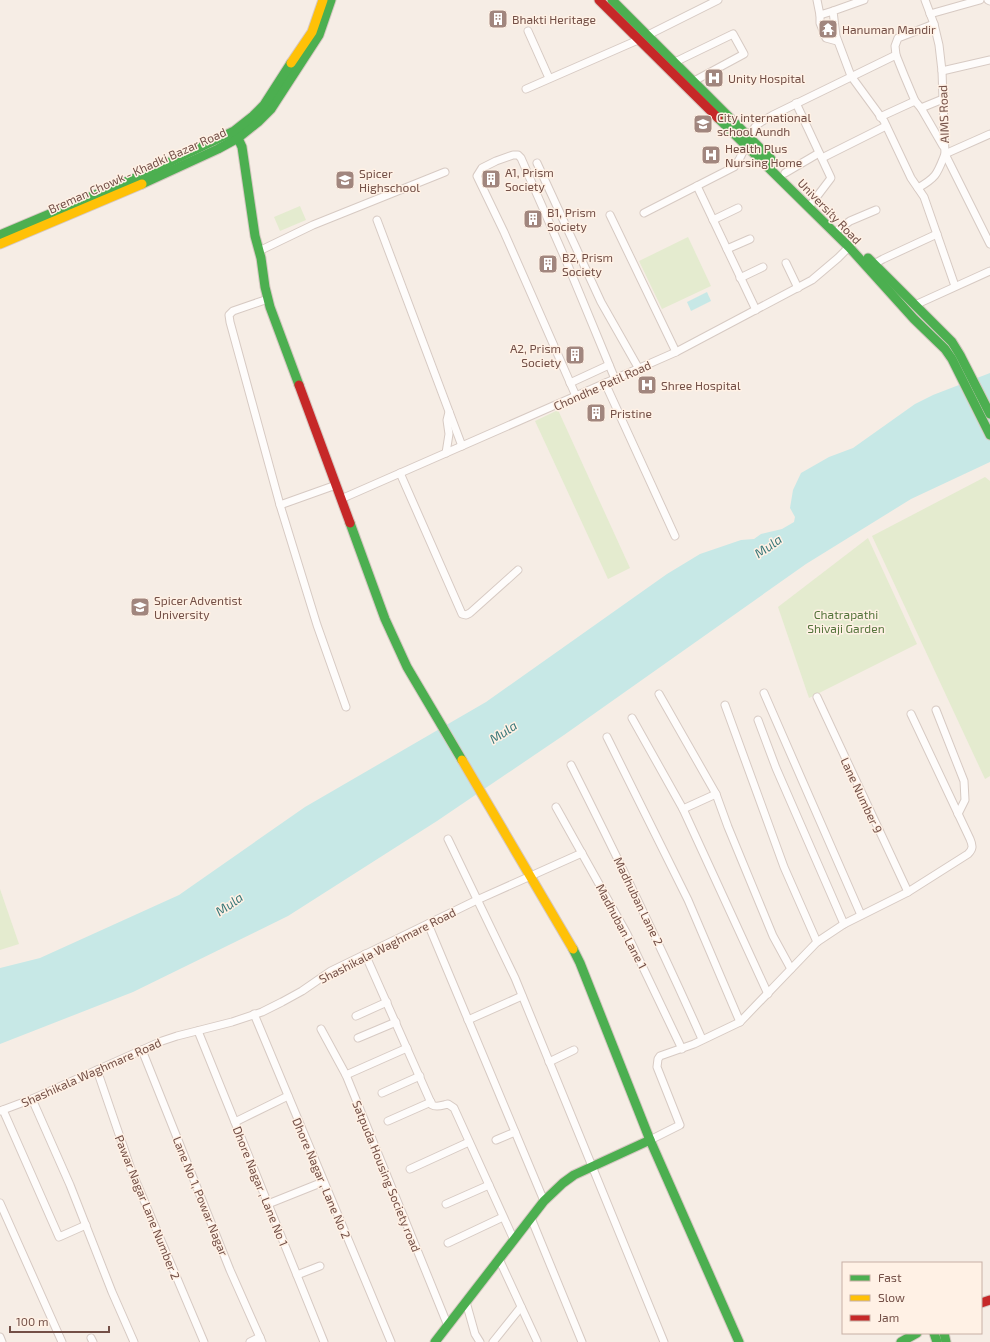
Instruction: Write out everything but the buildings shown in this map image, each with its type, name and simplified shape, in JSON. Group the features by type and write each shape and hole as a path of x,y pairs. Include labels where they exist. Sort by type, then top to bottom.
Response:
{"main road":[{"name":"Breman Chowk - Khadki Bazar Road","path":"315,34 323,0"},
{"name":"Breman Chowk - Khadki Bazar Road","path":"0,244 151,180 218,148 236,134 264,105 315,34 332,0"},
{"name":"University Road","path":"599,0 638,40 747,141 811,205 906,309 945,349 952,359 990,435"},
{"name":"University Road","path":"612,0 694,81 747,141 785,173 811,205 839,229 952,342 990,414"},
{"name":"Breman Chowk - Khadki Bazar Road","path":"0,235 147,173 214,142 236,134"},
{"path":"236,134 242,147 253,222 268,299 390,631 408,667 580,963 650,1140 739,1342"},
{"path":"906,309 915,305"},
{"path":"435,1342 531,1218 544,1202 563,1183 574,1175 592,1166 650,1140"},
{"path":"901,1342 915,1334"}],"street":[{"path":"648,35 718,0"},
{"path":"817,0 820,24 826,38 837,41"},
{"path":"820,15 864,0"},
{"name":"AIMS Road","path":"926,0 939,45 942,71 944,151 990,244"},
{"path":"930,14 980,0"},
{"path":"833,11 837,41 851,76 886,126 911,178 924,197 955,286"},
{"path":"918,188 932,180 935,176 944,151 921,108 915,101 896,55 895,46 898,38 934,24"},
{"path":"528,31 549,78"},
{"path":"675,62 733,34 744,54 694,81"},
{"path":"526,88 638,40"},
{"path":"644,213 734,167 739,162 747,141 758,124 796,103 896,55"},
{"path":"942,71 990,60"},
{"path":"921,108 943,99"},
{"path":"880,117 915,101"},
{"path":"796,103 831,178 811,205"},
{"path":"785,173 886,126"},
{"path":"944,151 990,134"},
{"path":"576,396 504,232 477,176 482,168 496,161 514,154 521,158 567,263 615,379"},
{"path":"537,163 601,302 639,369"},
{"path":"259,252 313,225 445,172"},
{"path":"697,186 756,310"},
{"path":"713,220 738,208"},
{"path":"839,229 850,221 876,210"},
{"path":"610,215 676,352"},
{"path":"377,220 462,446"},
{"path":"874,264 883,258 937,234"},
{"path":"727,250 750,239"},
{"name":"Chondhe Patil Road","path":"341,499 676,352 812,280 849,247"},
{"path":"786,263 798,288"},
{"path":"740,278 763,267"},
{"path":"915,305 990,271"},
{"path":"268,299 233,311 229,314 230,322 280,505 317,625 346,707"},
{"path":"570,382 609,365"},
{"path":"605,383 675,536"},
{"path":"446,453 449,434 447,420 449,412"},
{"path":"400,473 462,614 466,615 470,613 518,570"},
{"path":"280,505 336,485"},
{"path":"764,693 861,915"},
{"path":"659,694 716,794 773,936 792,969"},
{"name":"Lane Number 9","path":"817,697 908,892"},
{"path":"725,705 784,867 817,942"},
{"path":"936,710 964,781 965,800 958,814"},
{"path":"650,1140 680,1125 657,1068 658,1059 660,1056 682,1049 740,1022 817,942 844,924 908,892 972,850 973,845 911,714"},
{"path":"632,718 684,809 768,994"},
{"path":"758,720 776,768 844,924"},
{"path":"607,737 688,900 740,1022"},
{"name":"Madhuban Lane 2","path":"571,765 611,842 658,940 702,1039"},
{"path":"684,809 716,794"},
{"name":"Madhuban Lane 1","path":"556,807 627,934 682,1049"},
{"path":"448,839 522,996 664,1342"},
{"name":"Shashikala Waghmare Road","path":"1,1111 32,1099 162,1041 232,1022 282,1002 331,970 478,900 582,853"},
{"path":"428,924 544,1202"},
{"path":"365,954 431,1102 434,1106 448,1104 454,1108 514,1240"},
{"path":"468,1020 522,996"},
{"path":"356,1016 387,1002"},
{"name":"Dhore Nagar , Lane No 2","path":"254,1014 390,1342"},
{"path":"358,1038 396,1022"},
{"name":"Satpuda Housing Society road","path":"322,1029 346,1075 448,1326"},
{"name":"Dhore Nagar , Lane No 1","path":"198,1031 324,1342"},
{"path":"346,1075 407,1048"},
{"name":"Lane No 1, Powar Nagar","path":"142,1050 230,1270 261,1340"},
{"path":"549,1062 574,1050"},
{"name":"Pawar Nagar Lane Number 2","path":"98,1070 132,1172 204,1342"},
{"path":"382,1092 420,1076"},
{"path":"235,1122 288,1096"},
{"path":"32,1099 70,1186 115,1300 134,1342"},
{"path":"388,1121 431,1102"},
{"path":"1,1111 59,1237 86,1225"},
{"path":"496,1140 515,1132"},
{"path":"410,1169 469,1142"},
{"path":"268,1204 323,1182"},
{"path":"446,1204 489,1185"},
{"path":"0,1203 62,1342"},
{"path":"448,1243 503,1217"},
{"path":"531,1218 582,1342"},
{"path":"499,1259 537,1341"},
{"path":"297,1275 320,1266"},
{"path":"466,1302 475,1334 480,1342"},
{"path":"493,1342 521,1307"},
{"path":"0,1337 2,1342"},
{"path":"250,1342 261,1340"}],"green space":[{"path":"300,206 306,220 280,231 274,217"},
{"path":"688,237 711,286 662,309 639,261"},
{"path":"558,410 630,568 608,579 535,421"},
{"path":"985,477 990,481 990,776 985,779 872,536"},
{"name":"Chatrapathi Shivaji Garden","path":"868,538 917,644 809,698 778,607"},
{"path":"0,889 19,944 0,950"}],"water":[{"path":"707,292 711,301 691,311 687,302"},
{"name":"Mula","path":"990,373 990,462 911,499 806,564 564,735 437,821 288,916 133,992 0,1044 0,968 40,958 179,895 305,807 486,702 667,574 700,554 741,540 754,539 761,534 782,529 794,522 795,517 790,508 793,490 801,473 829,457 853,448 915,404 933,395"}],"traffic: fast":[{"path":"142,184 218,149 238,138 258,122 271,109 319,35 331,0"},
{"path":"612,0 771,159"},
{"path":"0,235 147,173 234,131 264,105 291,63"},
{"path":"718,118 849,247 914,319 945,349 952,359 990,435"},
{"path":"235,132 242,147 255,236 261,258 265,287 270,307 299,385"},
{"path":"868,258 952,342 990,414"},
{"path":"350,523 385,619 407,667 462,760"},
{"path":"573,949 580,963 650,1140 739,1342"},
{"path":"435,1342 544,1201 563,1183 574,1175 650,1140"},
{"path":"901,1342 915,1334"},
{"path":"934,1334 937,1342"},
{"path":"944,1334 946,1342"}],"traffic: slow":[{"path":"291,63 312,32 323,0"},
{"path":"0,244 142,184"},
{"path":"462,760 573,949"}],"traffic: jam":[{"path":"599,0 718,118"},
{"path":"299,385 350,523"},
{"path":"982,1303 990,1300"}],"place":[{"name":"Bhakti Heritage","path":"498,19"},
{"name":"Hanuman Mandir","path":"828,29"},
{"name":"Unity Hospital","path":"714,78"},
{"name":"City international school Aundh","path":"703,124"},
{"name":"Health Plus Nursing Home","path":"711,155"},
{"name":"A1, Prism Society","path":"491,179"},
{"name":"Spicer Highschool","path":"345,180"},
{"name":"B1, Prism Society","path":"533,219"},
{"name":"B2, Prism Society","path":"548,264"},
{"name":"A2, Prism Society","path":"575,355"},
{"name":"Shree Hospital","path":"647,385"},
{"name":"Pristine","path":"596,413"},
{"name":"Spicer Adventist University","path":"140,607"}]}
